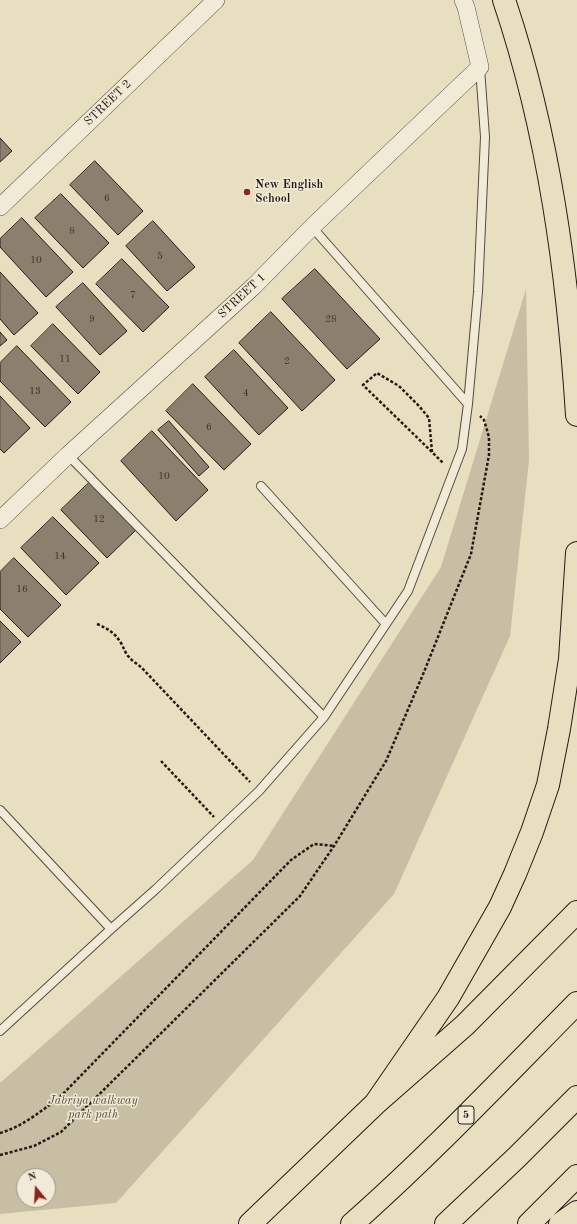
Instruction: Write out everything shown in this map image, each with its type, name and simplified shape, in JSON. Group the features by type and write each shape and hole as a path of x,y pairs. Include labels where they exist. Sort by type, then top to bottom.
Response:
{"highway":[{"path":"504,0 531,88 545,154 567,296 577,415"},
{"path":"375,1104 448,998 500,907 532,832 548,785 562,713 570,659 577,553"},
{"path":"250,1224 375,1104 465,1025 577,912"},
{"name":"5","path":"352,1224 466,1116 577,1003"},
{"path":"446,1224 517,1157 577,1097"},
{"path":"529,1224 577,1176"},
{"path":"560,1224 577,1212"}],"street":[{"name":"STREET 2","path":"0,207 216,0"},
{"path":"463,0 480,67"},
{"name":"STREET 1","path":"0,520 68,455 254,286 312,227 480,67"}],"lane":[{"path":"0,1031 156,889 259,791 324,717 408,591 462,449 468,404 478,292 485,137 480,67"},
{"path":"312,227 468,404"},
{"path":"68,455 324,717"},
{"path":"261,486 386,624"},
{"path":"0,810 112,928"}],"path":[{"path":"432,452 429,418 399,386 377,372 364,385 453,473"},
{"path":"0,1155 34,1146 61,1132 300,896 334,846 386,761 424,672 471,554 489,455 490,437 484,420 468,404"},
{"path":"96,624 113,633 118,638 129,658 141,667 259,791"},
{"path":"161,761 222,826"},
{"path":"0,1133 8,1131 33,1118 59,1098 291,860 314,844 334,846"}],"green space":[{"name":"Jabriya walkway park path","path":"526,289 529,460 510,636 394,894 116,1203 0,1214 0,1083 253,860 441,567"}],"building":[{"path":"0,138 12,151 0,162"},
{"path":"95,161 143,211 118,235 70,185"},
{"path":"61,194 109,243 83,268 35,218"},
{"path":"22,218 73,272 46,297 0,247 0,239"},
{"path":"153,221 195,267 167,291 126,246"},
{"path":"122,259 169,307 143,332 96,284"},
{"path":"315,269 380,339 347,369 282,299"},
{"path":"0,272 38,313 14,335 0,319"},
{"path":"83,283 127,331 100,355 56,307"},
{"path":"271,312 335,380 302,411 239,343"},
{"path":"53,324 100,372 78,394 31,346"},
{"path":"0,332 7,340 0,346"},
{"path":"17,346 71,402 45,427 0,381 0,363"},
{"path":"234,350 288,408 259,435 205,377"},
{"path":"193,384 251,444 224,470 166,411"},
{"path":"0,396 30,428 4,453 0,449"},
{"path":"169,421 209,467 199,476 158,430"},
{"path":"152,431 208,490 176,521 121,461"},
{"path":"92,480 138,528 107,558 61,510"},
{"path":"53,517 99,563 66,595 21,548"},
{"path":"14,558 61,605 28,637 0,609 0,572"},
{"path":"0,621 21,642 0,663"}],"place":[{"name":"New English School","path":"247,192"}]}
